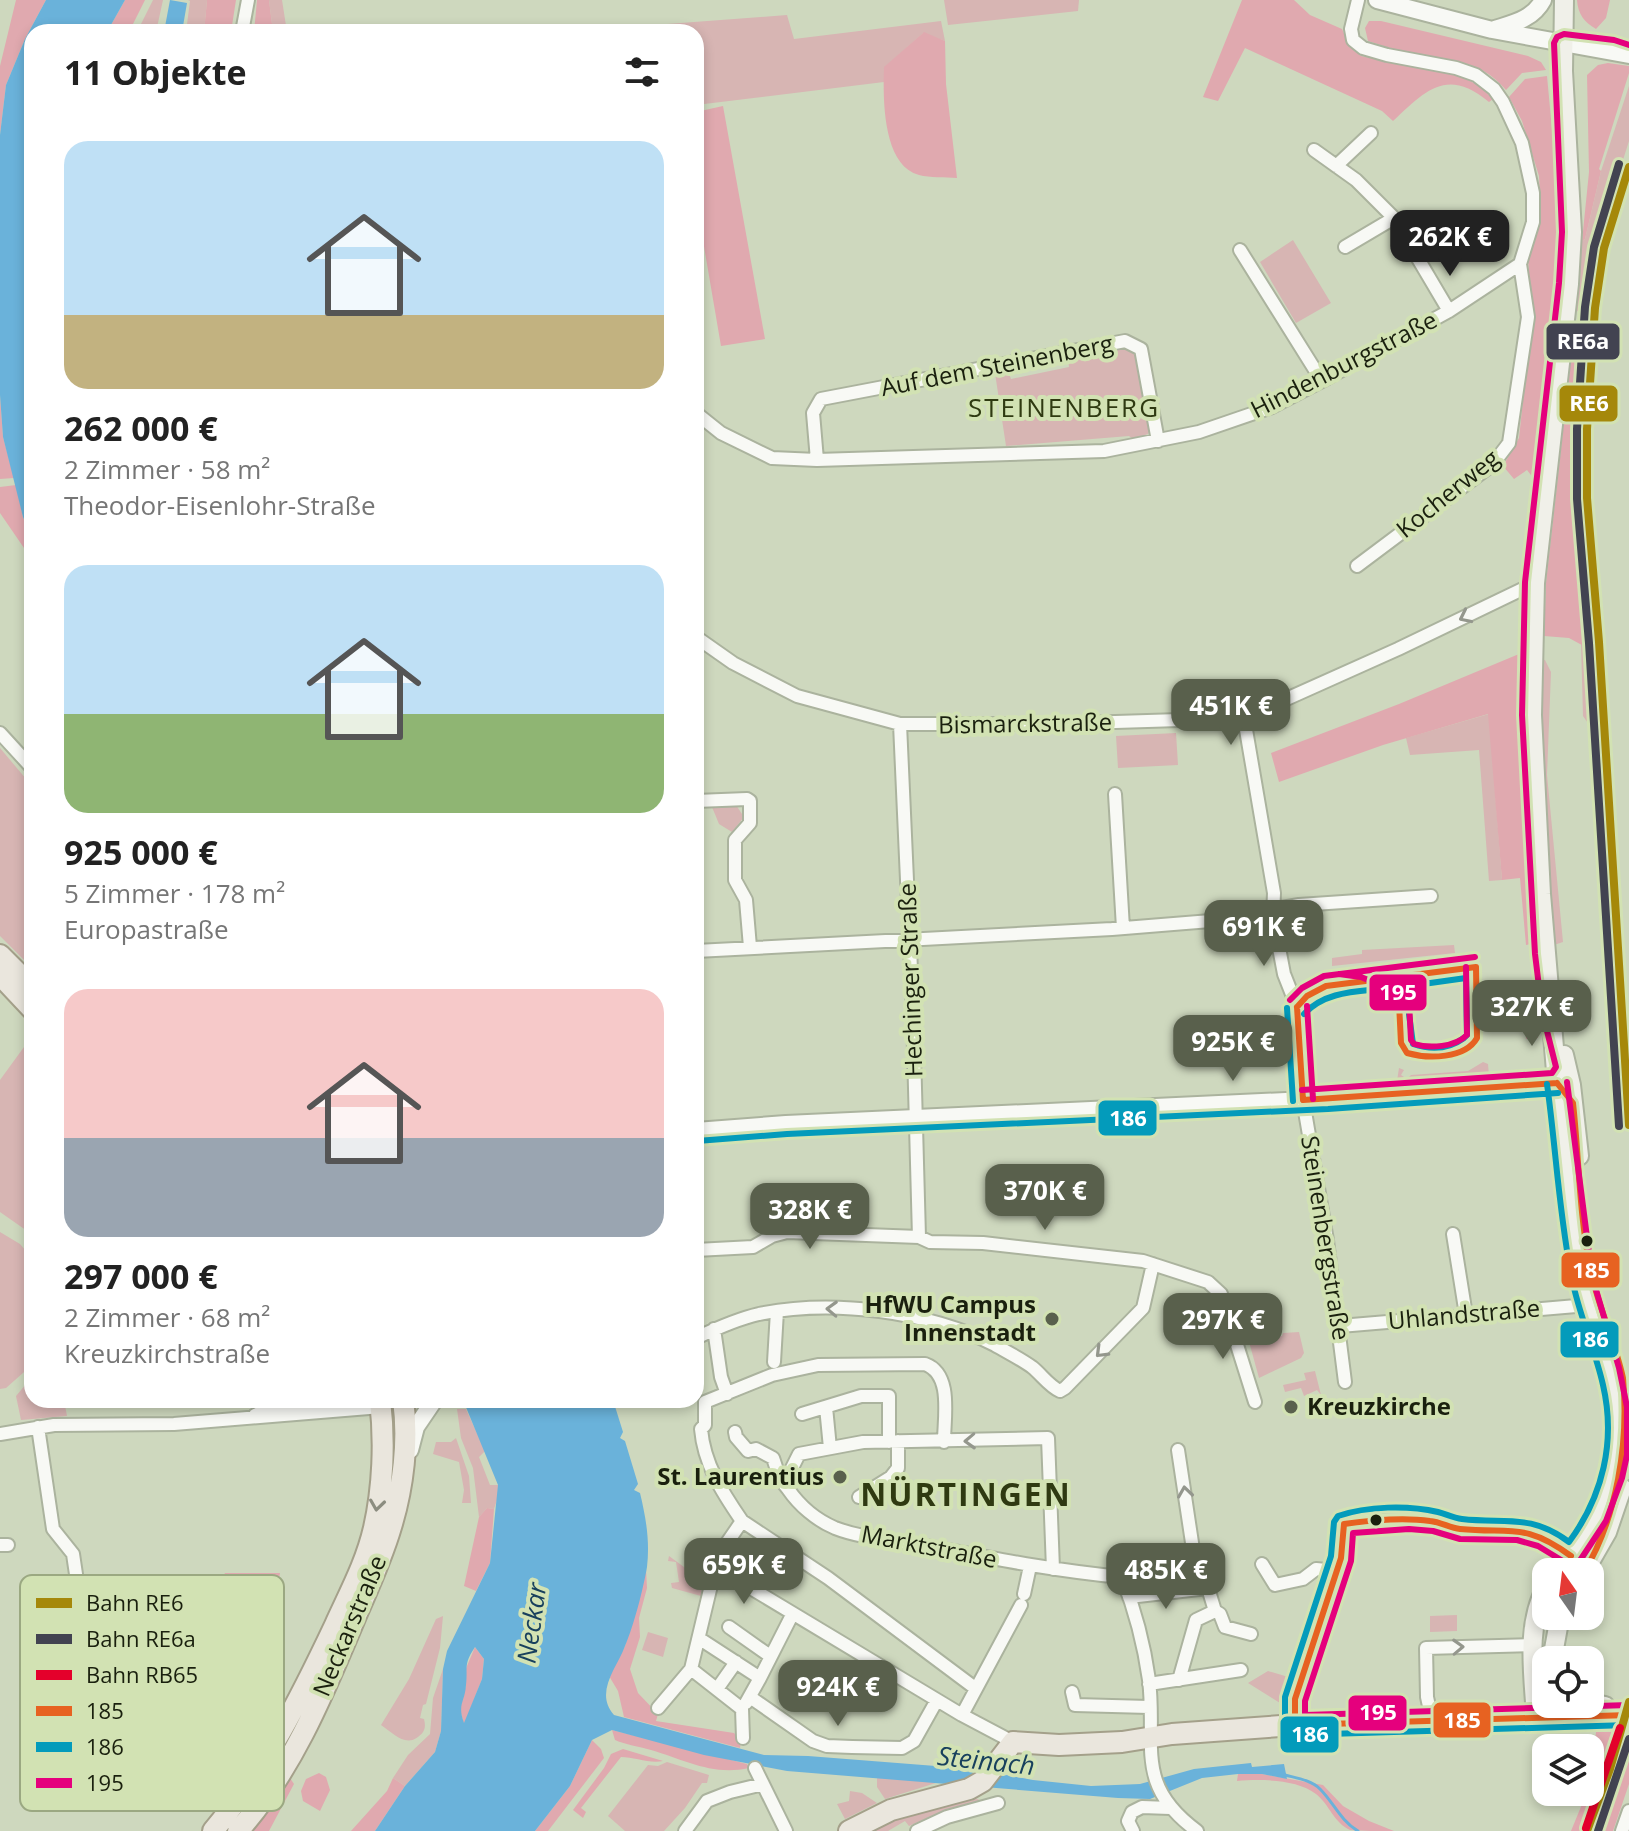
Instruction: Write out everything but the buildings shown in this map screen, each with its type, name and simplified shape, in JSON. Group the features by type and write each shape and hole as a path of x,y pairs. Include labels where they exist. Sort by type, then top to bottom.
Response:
{"main road":[{"path":"1564,0 1572,232 1569,284 1535,583 1532,715 1542,910 1552,1009 1564,1089 1573,1103 1590,1263 1625,1391 1628,1416 1627,1459 1619,1498 1610,1523 1591,1558"},
{"path":"0,955 24,979"},
{"path":"0,975 24,1000"},
{"path":"1562,1076 1576,1243 1588,1305 1615,1393 1618,1447 1605,1502 1590,1531 1571,1556"},
{"path":"1588,1305 1595,1307 1606,1328"},
{"name":"Neckarstraße","path":"381,1408 395,1468"},
{"name":"Neckarstraße","path":"284,1742 360,1571 395,1468 405,1427 403,1408"},
{"path":"1534,1630 1534,1646"},
{"path":"1554,1646 1557,1630"},
{"path":"1533,1641 1555,1639"},
{"path":"1604,1703 1629,1701"},
{"path":"849,1831 891,1810 969,1789 983,1781 1013,1742 1059,1745 1295,1725 1432,1720 1532,1711"},
{"path":"1604,1714 1629,1715"},
{"name":"Neckarstraße","path":"213,1831 230,1811"},
{"name":"Neckarstraße","path":"238,1831 254,1811"}],"street":[{"path":"244,24 248,0"},
{"path":"1358,0 1351,29 1353,40 1363,48 1476,75 1494,89 1503,102 1522,143 1533,193 1533,222 1520,264"},
{"path":"1377,0 1492,30 1629,55"},
{"path":"1492,30 1520,22 1533,13 1543,0"},
{"path":"1336,166 1371,133"},
{"path":"1314,150 1356,180 1394,218 1449,311"},
{"path":"1345,247 1394,218"},
{"path":"1240,250 1322,381"},
{"name":"Hindenburgstraße","path":"704,419 721,433 772,458 817,460 1104,451 1158,441 1199,432 1272,407 1449,311 1520,264"},
{"name":"Kocherweg","path":"1357,566 1493,464 1509,443 1528,317 1520,264"},
{"name":"Auf dem Steinenberg","path":"817,460 813,413 821,399 1125,341 1141,349 1158,441"},
{"name":"Bismarckstraße","path":"704,643 733,663 797,696 900,724 1051,724 1244,718 1535,583"},
{"name":"Steinenbergstraße","path":"1244,718 1274,893 1273,916 1284,974 1297,1007 1303,1100 1340,1326 1345,1382"},
{"name":"Hechinger Straße","path":"900,724 919,1237"},
{"path":"0,733 24,759"},
{"path":"1115,794 1123,928"},
{"path":"704,801 749,799 750,823 735,840 735,880 746,900 750,947"},
{"path":"704,950 1123,928 1273,916 1282,908 1299,905 1431,896"},
{"path":"704,1130 776,1124 1303,1100 1562,1076"},
{"path":"704,1250 753,1247 787,1232 919,1237 930,1242 983,1243 1153,1264 1208,1282 1221,1294 1255,1402"},
{"path":"1453,1234 1466,1315"},
{"path":"704,1334 735,1321 777,1311 873,1311 927,1320 992,1344 1032,1367 1060,1391 1143,1308 1153,1264"},
{"name":"Uhlandstraße","path":"1340,1326 1588,1305"},
{"path":"774,1362 777,1311"},
{"path":"714,1329 721,1377 727,1394"},
{"path":"944,1442 943,1381 933,1367 915,1364 818,1365 772,1375 705,1402 705,1425 701,1429 712,1475 742,1521 828,1578 975,1688"},
{"path":"802,1414 861,1396 889,1396 898,1468 891,1477 859,1497"},
{"path":"826,1407 830,1448"},
{"path":"0,1434 38,1427 133,1426 249,1418 271,1408"},
{"path":"395,1468 411,1449 423,1413 429,1408"},
{"path":"38,1427 53,1529 73,1554 76,1575"},
{"name":"Marktstraße","path":"735,1432 748,1451 756,1449 773,1458 780,1479 797,1502 833,1527 1030,1566 1122,1577 1129,1597"},
{"path":"788,1489 789,1474 799,1454 893,1441 1048,1438 1053,1569"},
{"path":"1178,1450 1199,1589"},
{"path":"1295,1725 1295,1699 1339,1564 1344,1524 1376,1520 1429,1521 1460,1529 1520,1528 1540,1535 1571,1556"},
{"path":"658,1708 691,1669 714,1566 742,1521"},
{"path":"1262,1564 1275,1585 1303,1579 1316,1569 1339,1564"},
{"path":"714,1566 792,1615 1013,1742"},
{"path":"962,1715 1023,1600 1030,1566"},
{"path":"1197,1831 1166,1802 1155,1777 1149,1738 1149,1684 1140,1634 1129,1597 1208,1588 1215,1611 1220,1614 1225,1627 1251,1634"},
{"path":"1179,1680 1196,1620 1215,1611"},
{"path":"743,1738 742,1709 792,1615"},
{"path":"729,1627 770,1656"},
{"path":"700,1639 760,1678"},
{"path":"1432,1720 1427,1697 1426,1648 1533,1641"},
{"path":"717,1689 736,1662"},
{"path":"691,1669 742,1709"},
{"path":"1149,1684 1241,1670"},
{"path":"1072,1692 1075,1705 1149,1707"},
{"path":"750,1697 819,1744 902,1748 914,1741 937,1700"},
{"path":"755,1768 786,1831"},
{"path":"685,1831 707,1801 763,1784"},
{"path":"1133,1831 1128,1821 1132,1812 1166,1802"},
{"path":"917,1831 947,1817 998,1803"},
{"path":"1622,1831 1629,1811"}],"shaded area":[{"path":"16,0 46,0 33,24 24,24 24,41 6,85 0,135 0,66"},
{"path":"125,0 145,0 133,24 112,24"},
{"path":"153,0 163,0 158,24 141,24"},
{"path":"207,0 205,24 187,24 190,1"},
{"path":"207,0 236,0 232,24 205,24"},
{"path":"257,0 269,0 272,24 255,24"},
{"path":"269,0 282,0 286,24 272,24"},
{"path":"944,0 1079,0 1078,11 948,25"},
{"path":"1242,0 1294,0 1310,15 1342,29 1361,56 1460,76 1480,86 1493,99 1489,102 1474,91 1449,84 1427,92 1393,121 1382,111 1245,48 1218,101 1203,97"},
{"path":"1577,0 1610,0 1606,18 1596,29 1582,17"},
{"path":"787,15 794,39 941,21 945,41 923,33 885,67 884,82 704,104 704,24 667,24"},
{"path":"1369,21 1381,21 1528,56 1541,62 1546,70 1522,73 1506,90 1485,71 1462,62 1410,54 1368,41 1365,28"},
{"path":"924,32 945,41 946,84 957,178 923,176 907,169 891,144 887,128 884,67"},
{"path":"1598,65 1629,66 1629,73 1599,169 1585,239 1582,241 1589,172 1587,75"},
{"path":"1547,76 1558,194 1554,319 1534,479 1527,470 1514,479 1503,466 1519,438 1532,316 1528,259 1541,213 1539,176 1522,121 1509,97 1525,79"},
{"path":"1629,86 1629,141 1602,226 1585,312 1576,311 1582,241"},
{"path":"723,106 765,339 721,346 704,246 704,110"},
{"path":"1293,240 1331,303 1296,323 1260,262"},
{"path":"1573,341 1581,341 1572,418 1591,650 1569,638 1544,636 1546,583"},
{"path":"1125,346 1137,355 1150,429 1148,434 1133,439 1129,436 1006,446 995,373 1008,371 1011,379 1069,367 1068,358"},
{"path":"0,395 3,437 14,478 0,479"},
{"path":"16,485 24,519 24,548 0,513 0,487"},
{"path":"1581,644 1591,650 1599,785 1594,785 1590,726 1583,716"},
{"path":"1519,654 1523,831 1531,944 1526,945 1520,878 1502,880 1488,714 1383,745 1279,782 1271,753"},
{"path":"1539,659 1545,660 1551,672 1547,775 1563,942 1551,946"},
{"path":"1489,714 1502,880 1489,881 1479,750 1410,755 1406,738"},
{"path":"1176,733 1178,765 1118,768 1116,736"},
{"path":"0,748 24,776 24,960 0,936"},
{"path":"736,805 744,817 732,832 719,824 712,807"},
{"path":"1454,945 1455,953 1332,966 1332,958 1362,954 1362,950"},
{"path":"1524,993 1535,993 1538,1038 1526,1039"},
{"path":"24,1047 24,1229 0,1212 0,1080"},
{"path":"1483,1062 1488,1064 1489,1076 1397,1081 1399,1068 1404,1070 1401,1075 1407,1079 1411,1075 1468,1071"},
{"path":"0,1232 24,1249 24,1372 6,1388 0,1389"},
{"path":"1299,1332 1304,1353 1301,1358 1259,1378 1248,1338"},
{"path":"1315,1371 1321,1395 1317,1390 1304,1396 1301,1388 1285,1392 1283,1385 1306,1380 1304,1373"},
{"path":"24,1386 24,1408 66,1408 67,1416 21,1420 16,1396"},
{"path":"457,1409 466,1409 485,1451 479,1457 490,1485 498,1485 494,1509 487,1508 479,1517 473,1468 461,1438"},
{"path":"456,1438 469,1476 471,1503 462,1503 464,1490 459,1462 433,1454 436,1442 451,1442"},
{"path":"487,1508 494,1509 490,1563 476,1591 464,1586 479,1517"},
{"path":"669,1556 703,1581 701,1596 672,1588 671,1583 679,1582 676,1562 668,1561"},
{"path":"646,1569 647,1588 639,1618 640,1637 630,1669 638,1693 658,1714 656,1721 734,1733 741,1741 740,1748 624,1717 618,1691 609,1676 625,1646"},
{"path":"225,1573 280,1573 280,1575"},
{"path":"1457,1615 1457,1631 1430,1632 1430,1616"},
{"path":"443,1616 440,1648 420,1718 424,1719 424,1729 413,1740 404,1740 381,1725 409,1679 436,1619"},
{"path":"648,1632 668,1638 663,1657 642,1650"},
{"path":"475,1647 484,1659 482,1679 464,1725 460,1709 466,1685 464,1673"},
{"path":"443,1669 441,1731 435,1752 405,1786 393,1778 408,1755 430,1734 433,1698"},
{"path":"1268,1671 1295,1679 1280,1703 1248,1683"},
{"path":"612,1730 747,1764 749,1768 723,1770 699,1766 615,1740"},
{"path":"1617,1732 1604,1768 1604,1734 1596,1734"},
{"path":"592,1740 601,1749 604,1758 548,1831 535,1831 570,1786"},
{"path":"623,1749 663,1761 621,1757 581,1808 586,1812 583,1818 573,1810 611,1754"},
{"path":"1629,1755 1629,1784 1613,1831 1603,1831"},
{"path":"667,1762 709,1775 707,1783 702,1783 664,1831 625,1831 608,1816 648,1765 658,1766"},
{"path":"319,1773 326,1777 330,1790 320,1811 303,1801 301,1791 306,1779"},
{"path":"1238,1774 1262,1774 1323,1785 1343,1806 1394,1831 1350,1830 1340,1823 1321,1798 1308,1789 1278,1781 1237,1781"},
{"path":"877,1777 939,1782 885,1799 877,1787"},
{"path":"290,1778 294,1784 284,1803 284,1787"},
{"path":"393,1778 405,1786 375,1831 351,1831 387,1791"},
{"path":"850,1791 862,1793 877,1803 845,1819 837,1804 849,1801"},
{"path":"975,1798 984,1802 938,1813 909,1826 905,1821 888,1831 871,1831 899,1819"},
{"path":"1581,1806 1590,1806 1581,1831 1571,1831"},
{"path":"267,1811 280,1811 269,1831 253,1831"}],"water":[{"path":"46,0 125,0 112,24 33,24"},
{"path":"170,0 187,3 183,24 166,24"},
{"path":"24,41 24,519 3,437 0,395 0,135 6,85"},
{"name":"Neckar","path":"466,1408 616,1408 623,1432 620,1438 625,1441 638,1484 634,1490 640,1493 648,1548 647,1567 635,1618 607,1689 608,1706 614,1715 764,1755 974,1769 1033,1780 1091,1786 1140,1784 1194,1769 1251,1763 1252,1767 1284,1764 1287,1779 1262,1774 1202,1778 1150,1799 1118,1798 787,1771 704,1755 612,1730 592,1740 570,1786 535,1831 375,1831 405,1786 435,1752 441,1731 443,1669 447,1651 490,1563 498,1485","holes":["475,1647 484,1659 482,1679 464,1723 461,1707 467,1666"]}],"waterway":[{"path":"1515,990 1535,989"},
{"name":"Steinach","path":"1285,1775 1316,1786 1346,1822 1358,1831"}],"rail line":[{"name":"RE6a","path":"1619,164 1594,247 1585,307 1577,429 1577,499 1619,1126"},
{"name":"RE6","path":"1629,167 1604,248 1595,308 1587,429 1587,498 1629,1125"},
{"name":"RE6","path":"1587,1831 1610,1769 1629,1702"},
{"name":"RB65","path":"1586,1828 1620,1728"},
{"name":"RE6a","path":"1598,1831 1629,1739"}],"transit line":[{"name":"195","path":"1302,1090 1552,1073 1556,1067 1542,1011 1535,954 1522,715 1525,582 1562,232 1554,43 1557,37 1564,34 1614,40 1629,45"},
{"name":"195","path":"1290,1000 1302,988 1324,976 1475,957"},
{"name":"195","path":"1339,974 1361,977 1406,996 1411,1040 1414,1044 1435,1047 1456,1042 1467,1035 1466,967"},
{"name":"185","path":"1399,1003 1401,1043 1407,1053 1445,1056 1464,1050 1477,1038 1476,967"},
{"name":"185","path":"1297,1007 1307,996 1326,986 1476,967"},
{"name":"186","path":"1466,978 1467,1035 1446,1046 1433,1048 1413,1044 1409,986 1466,978"},
{"name":"186","path":"1304,1014 1322,1000 1333,996 1389,988"},
{"name":"195","path":"1307,1006 1313,1099"},
{"name":"185","path":"1297,1007 1303,1100"},
{"name":"186","path":"1287,1008 1293,1101"},
{"name":"195","path":"1567,1082 1592,1276 1627,1407 1627,1455 1606,1521 1579,1562 1571,1566 1538,1546 1517,1540 1460,1539 1433,1531 1409,1529 1353,1533 1351,1561 1305,1701 1305,1715 1629,1705"},
{"name":"185","path":"1557,1083 1573,1103 1586,1247 1593,1281 1623,1378 1624,1428 1618,1479 1605,1528 1591,1558"},
{"name":"185","path":"1303,1100 1557,1083"},
{"name":"186","path":"1547,1084 1572,1279 1607,1406 1607,1447 1598,1487 1569,1542 1529,1523 1462,1519 1414,1508 1374,1508 1338,1516 1334,1522 1331,1556 1285,1697 1285,1726 1289,1733 1295,1735 1629,1725"},
{"name":"186","path":"704,1140 1328,1109 1558,1093"},
{"name":"185","path":"1344,1524 1409,1519 1460,1529 1517,1532 1541,1538 1571,1556"},
{"name":"185","path":"1295,1725 1295,1699 1341,1558 1344,1524"},
{"name":"185","path":"1295,1725 1629,1715"}],"place":[{"name":"HfWU Campus Innenstadt","path":"1052,1319"},
{"name":"Kreuzkirche","path":"1291,1407"},
{"name":"St. Laurentius","path":"840,1477"}],"district":[{"name":"STEINENBERG","path":"1064,408"},
{"name":"NÜRTINGEN","path":"966,1495"}]}
